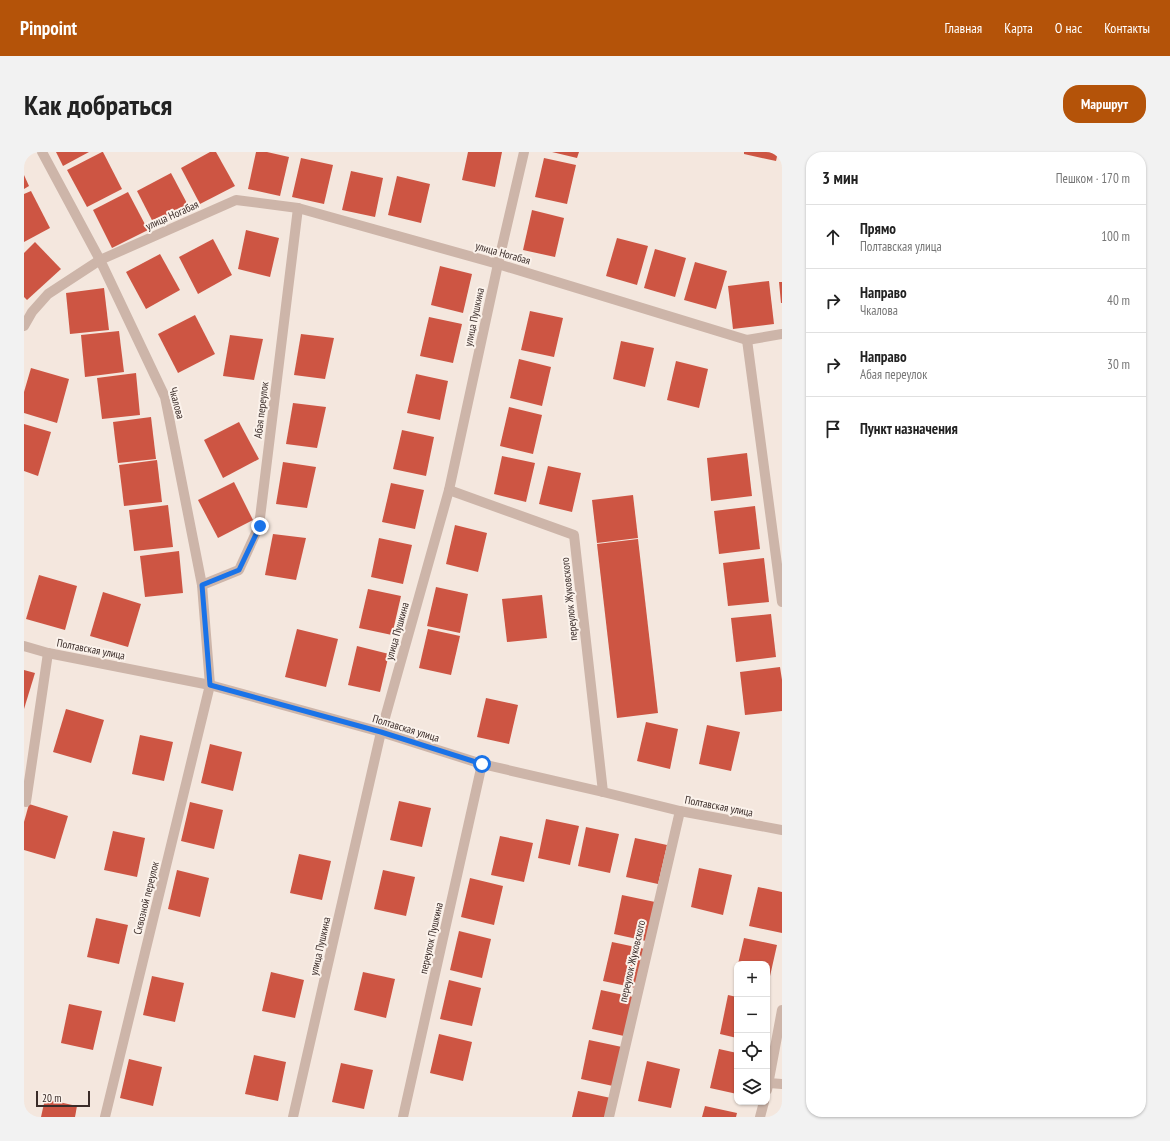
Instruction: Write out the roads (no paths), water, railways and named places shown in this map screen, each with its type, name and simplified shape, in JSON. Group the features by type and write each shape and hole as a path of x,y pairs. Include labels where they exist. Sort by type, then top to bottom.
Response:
{"street":[{"name":"Чкалова","path":"42,152 100,260 165,397 202,585 210,685"},
{"name":"улица Пушкина","path":"293,1117 381,732 449,490 524,152"},
{"name":"улица Ногабая","path":"24,326 32,312 48,294 100,260 236,200 298,208 498,264 747,340"},
{"name":"Абая переулок","path":"202,585 239,570 260,526 298,208"},
{"path":"782,334 747,340 782,602"},
{"name":"переулок Жуковского","path":"449,490 574,535 602,792"},
{"name":"Полтавская улица","path":"24,646 48,653 210,685 381,732 482,764 680,811 782,830"},
{"path":"26,802 48,653"},
{"name":"Сквозной переулок","path":"104,1117 210,685"},
{"name":"переулок Пушкина","path":"403,1117 482,764"},
{"name":"переулок Жуковского","path":"609,1117 680,811"},
{"path":"770,1076 782,1010"},
{"path":"770,1087 782,1084"},
{"path":"760,1117 763,1105"}]}
